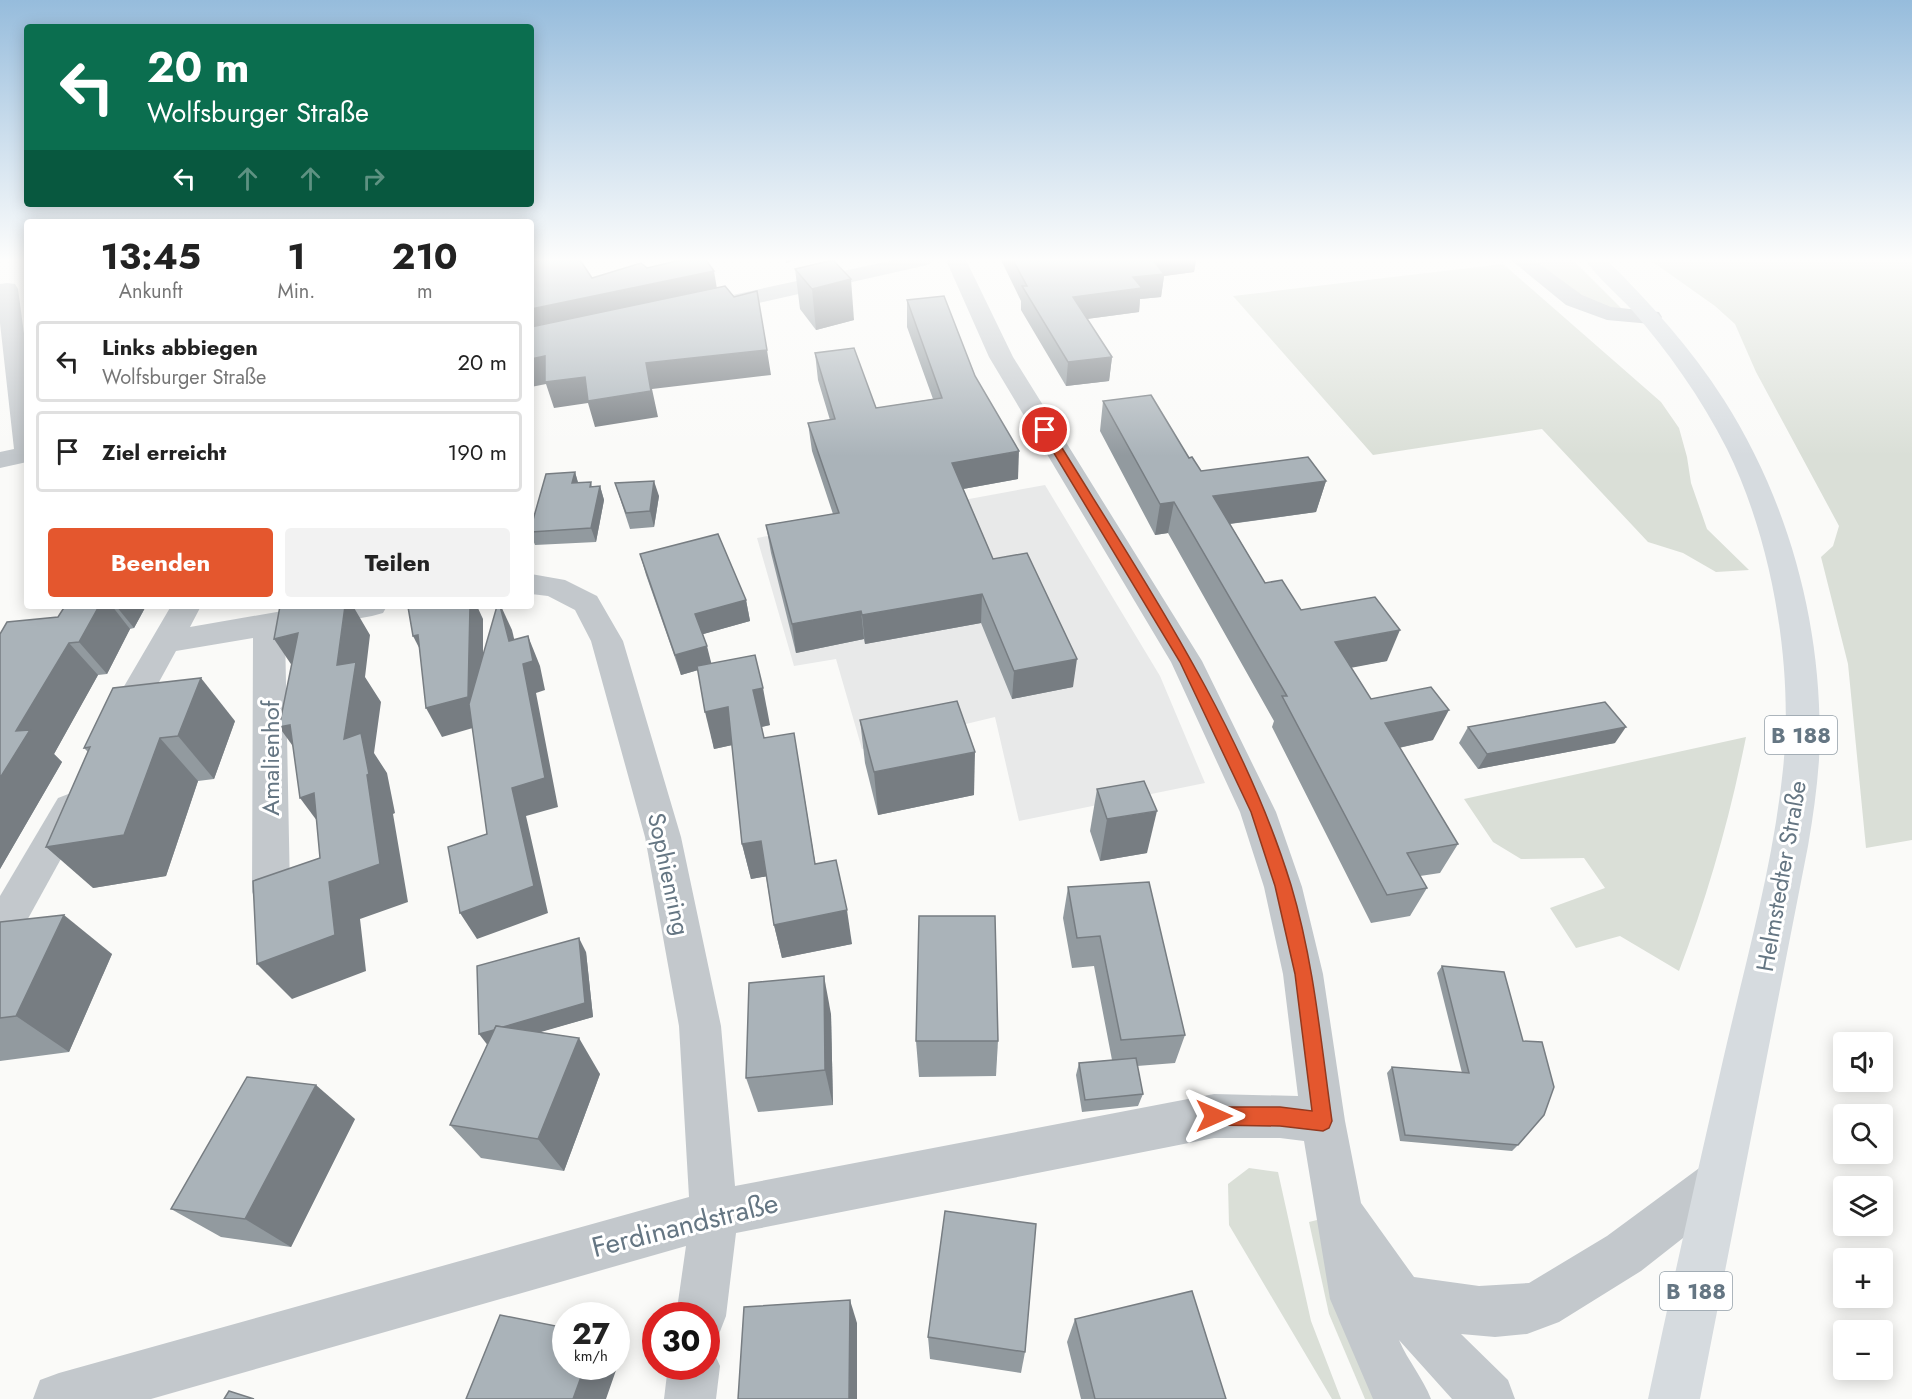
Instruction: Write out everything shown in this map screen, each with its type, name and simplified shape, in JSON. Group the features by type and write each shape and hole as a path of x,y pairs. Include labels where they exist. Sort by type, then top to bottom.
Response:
{"main road":[{"name":"Helmstedter Straße","path":"1658,325 1694,370 1742,453 1760,490 1784,569 1798,645 1802,712 1800,782 1784,874 1674,1399"}],"street":[{"path":"11,325 24,428"},
{"path":"986,325 1001,357 1186,661 1258,812 1283,886 1303,974 1323,1121 1355,1299 1389,1377 1405,1399"},
{"path":"0,460 24,454"},
{"name":"Sophienring","path":"534,584 554,587 586,603 607,641 663,837 700,1026 714,1214 703,1302"},
{"path":"0,932 184,609"},
{"path":"166,642 356,609"},
{"name":"Amalienhof","path":"269,625 271,892"},
{"name":"Ferdinandstraße","path":"59,1399 714,1214 1214,1116 1280,1116 1323,1121"},
{"path":"1399,1299 1451,1309 1488,1312 1530,1309 1583,1281 1637,1246 1718,1182"},
{"path":"1340,1214 1364,1243 1399,1299 1455,1367 1489,1399"},
{"path":"690,1399 692,1380"}],"shaded area":[{"path":"1259,325 1573,325 1661,402 1679,428 1691,483 1707,529 1749,570 1716,572 1683,553 1648,542 1542,429 1373,455"},
{"path":"1736,325 1912,325 1912,840 1866,848 1848,664 1821,557 1833,546 1839,526 1756,372"},
{"path":"1045,485 1160,676 1205,783 1019,821 995,717 862,749 836,659 794,666 757,538"},
{"path":"1746,737 1717,856 1679,971 1620,936 1576,948 1550,908 1605,888 1584,858 1521,859 1493,842 1464,799"},
{"path":"1249,1168 1278,1172 1311,1321 1341,1399 1332,1399 1229,1225 1228,1184"},
{"path":"1321,1219 1382,1399 1365,1399 1329,1314 1309,1222"}],"building":[{"path":"763,325 767,350 646,363 651,391 588,401 585,377 545,382 545,356 534,358 534,326"},
{"path":"916,325 955,325 975,376 1019,451 952,463 993,559 1027,553 1077,659 1014,671 982,594 862,615 861,611 792,624 766,525 839,513 808,423 835,419 815,353 854,348 876,408 942,398"},
{"path":"1046,325 1091,325 1112,357 1068,362"},
{"path":"1151,395 1189,458 1192,457 1201,471 1308,457 1326,481 1213,496 1265,583 1282,580 1301,610 1375,597 1400,630 1335,642 1371,699 1431,687 1449,710 1385,723 1458,844 1407,853 1427,888 1387,895 1282,696 1287,696 1174,502 1160,504 1103,401"},
{"path":"575,472 572,483 591,482 590,487 600,486 591,528 534,532 534,516 546,474"},
{"path":"654,481 650,511 626,513 615,483"},
{"path":"718,534 746,600 695,614 707,646 675,655 640,554"},
{"path":"63,609 97,609 79,642 69,643 16,731 30,730 0,778 0,634 7,622 58,617"},
{"path":"279,609 345,609 337,665 356,662 344,739 361,733 369,774 367,775 380,864 329,882 335,935 257,964 253,881 320,858 314,793 300,798 290,725 279,727 298,633 274,639"},
{"path":"408,609 470,609 468,697 426,708 418,635 413,636"},
{"path":"496,609 501,609 509,641 528,636 533,661 523,664 545,778 512,788 534,886 460,913 448,847 487,834 469,704"},
{"path":"755,655 763,688 753,690 764,738 794,733 815,864 836,860 847,910 774,925 761,841 742,844 728,707 705,712 697,666"},
{"path":"201,678 178,736 160,738 124,835 46,847 90,747 84,748 113,688"},
{"path":"957,701 975,752 874,772 860,720"},
{"path":"1605,702 1626,727 1487,754 1468,727"},
{"path":"1144,781 1157,811 1107,819 1097,789"},
{"path":"1149,882 1185,1035 1121,1040 1100,936 1077,938 1068,887"},
{"path":"64,915 16,1016 0,1018 0,922"},
{"path":"919,916 995,916 998,1041 916,1041"},
{"path":"579,938 585,1003 503,1027 496,1026 494,1030 479,1034 477,966"},
{"path":"1442,966 1504,972 1523,1041 1542,1042 1554,1087 1544,1115 1518,1145 1405,1135 1392,1067 1469,1073"},
{"path":"824,976 825,1070 746,1078 749,983"},
{"path":"496,1026 579,1038 538,1139 450,1125"},
{"path":"1136,1058 1143,1094 1085,1100 1079,1063"},
{"path":"247,1077 316,1085 245,1219 171,1209"},
{"path":"945,1211 1036,1224 1025,1352 928,1337"},
{"path":"1192,1291 1226,1399 1095,1399 1075,1319"},
{"path":"850,1300 849,1399 738,1399 744,1307"},
{"path":"500,1315 552,1325 552,1380 580,1380 573,1399 466,1399"},
{"path":"229,1391 254,1399 224,1399"}],"route":[{"path":"1045,430 1186,661 1258,812 1283,886 1303,974 1323,1121 1280,1116 1214,1116"}]}
